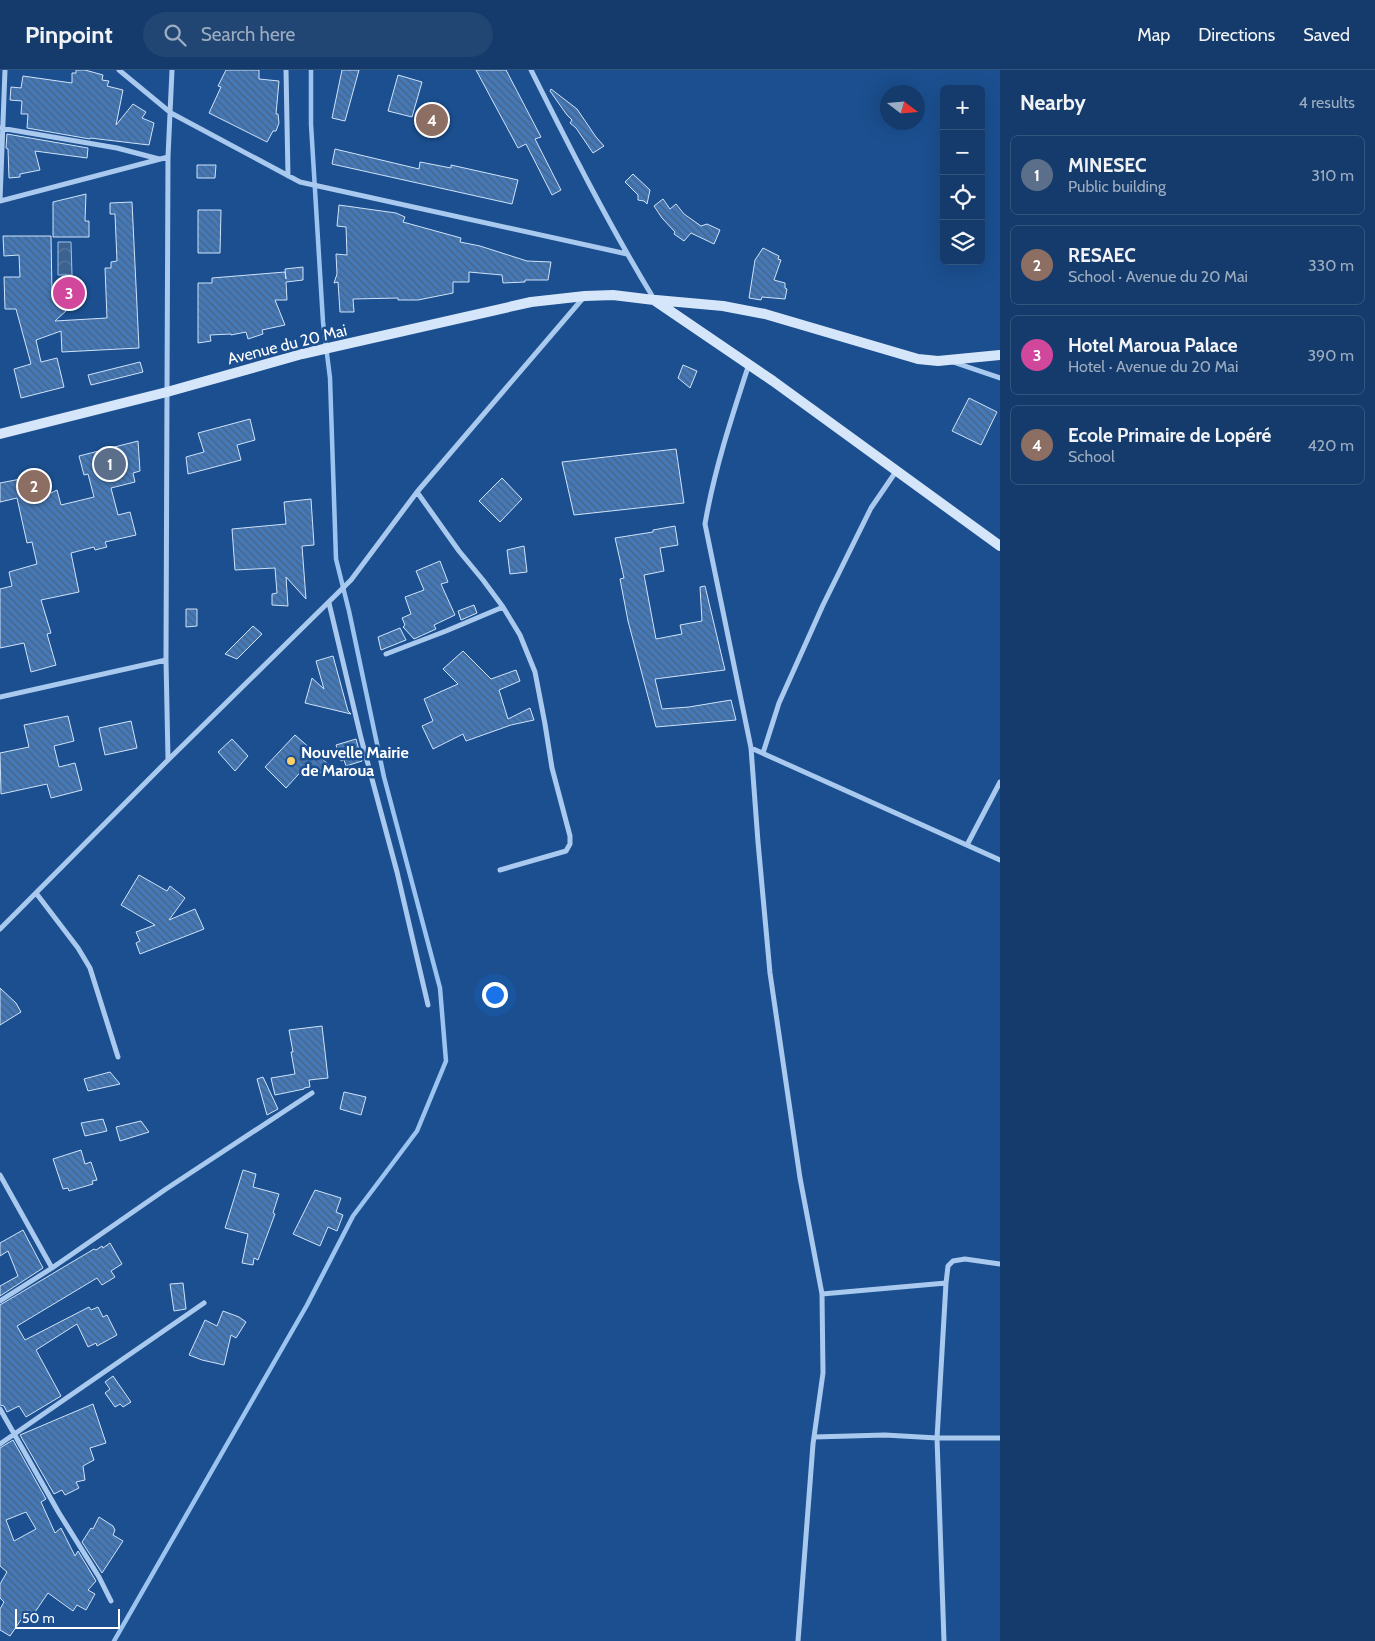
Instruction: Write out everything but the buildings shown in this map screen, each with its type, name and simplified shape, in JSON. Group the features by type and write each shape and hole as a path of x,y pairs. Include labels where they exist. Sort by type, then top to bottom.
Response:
{"street":[{"path":"5,70 1,128 0,201 168,157"},
{"path":"118,70 171,113 300,182 627,254"},
{"path":"168,760 166,660 168,157 172,70"},
{"path":"286,70 288,176"},
{"path":"531,70 583,175 654,300 749,364 1000,546"},
{"path":"1,128 117,148 159,159"},
{"name":"Avenue du 20 Mai","path":"0,434 167,392 302,354 531,302 585,296 613,295 723,306 765,314 918,359 938,361 1000,355"},
{"path":"0,929 351,580 417,492 585,296"},
{"path":"948,360 1000,378"},
{"path":"749,364 708,506 705,524 751,748 770,973 800,1178 822,1294 823,1373 814,1437 798,1641"},
{"path":"763,753 779,704 823,605 871,508 897,470"},
{"path":"417,492 502,607 520,636 534,672 552,768 570,836 570,844 566,851 500,870"},
{"path":"329,603 361,738 397,872 428,1005"},
{"path":"386,654 502,607"},
{"path":"0,697 166,660"},
{"path":"751,748 1000,860"},
{"path":"967,845 1000,782"},
{"path":"36,893 78,948 90,968 118,1057"},
{"path":"0,1301 312,1093"},
{"path":"0,1175 52,1268"},
{"path":"944,1641 937,1438 948,1266 954,1261 965,1259 1000,1264"},
{"path":"822,1294 946,1283"},
{"path":"0,1444 204,1303"},
{"path":"0,1409 111,1601"},
{"path":"814,1437 885,1435 937,1438 1000,1438"}],"water":[{"path":"58,242 71,242 72,275 58,275"}],"waterway":[{"path":"114,1641 307,1305 353,1216 417,1131 446,1061 440,988 384,777 349,611 336,559 330,378 323,322 311,124 311,70"}],"place":[{"name":"Ecole Primaire de Lopéré","path":"432,120"},
{"name":"Hotel Maroua Palace","path":"69,293"},
{"name":"MINESEC","path":"110,464"},
{"name":"RESAEC","path":"34,486"},
{"name":"Nouvelle Mairie de Maroua","path":"291,761"}]}
